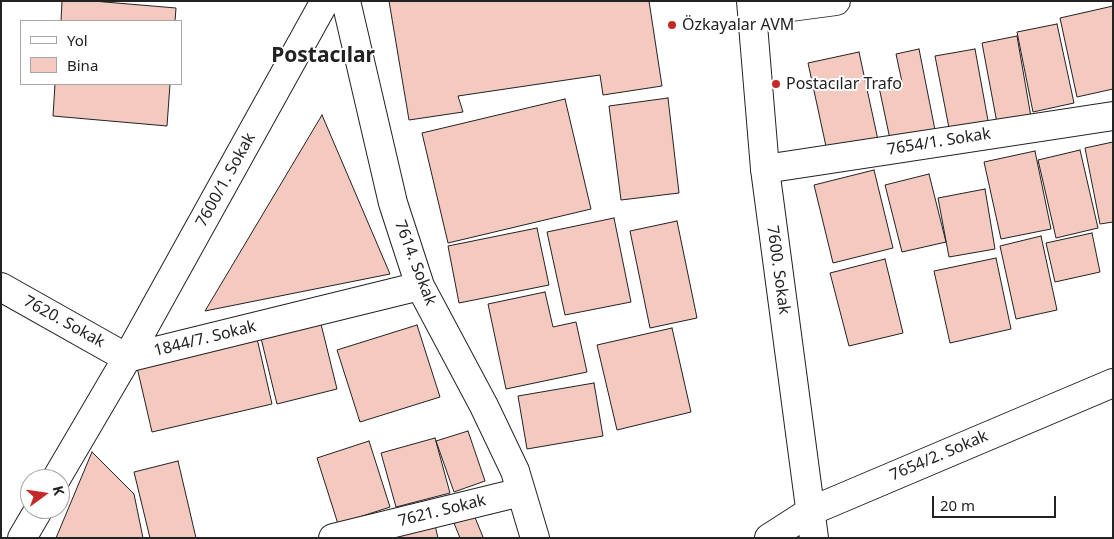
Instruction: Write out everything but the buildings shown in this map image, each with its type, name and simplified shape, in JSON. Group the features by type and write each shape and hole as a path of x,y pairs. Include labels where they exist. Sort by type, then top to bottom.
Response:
{"street":[{"name":"7600/1. Sokak","path":"126,358 325,1"},
{"name":"7614. Sokak","path":"346,1 393,203 420,286 484,406 515,471 535,538"},
{"path":"752,7 836,1"},
{"name":"7600. Sokak","path":"752,7 765,169 814,538"},
{"name":"7654/1. Sokak","path":"765,169 1113,116"},
{"name":"1844/7. Sokak","path":"126,358 420,286"},
{"name":"7620. Sokak","path":"1,287 126,358"},
{"path":"62,469 126,358"},
{"name":"7654/2. Sokak","path":"769,538 811,510 1113,383"},
{"name":"7621. Sokak","path":"333,538 521,492"},
{"path":"22,538 33,519"}],"place":[{"name":"Özkayalar AVM","path":"672,25"},
{"name":"Postacılar Trafo","path":"776,84"}],"district":[{"name":"Postacılar","path":"323,56"}]}
